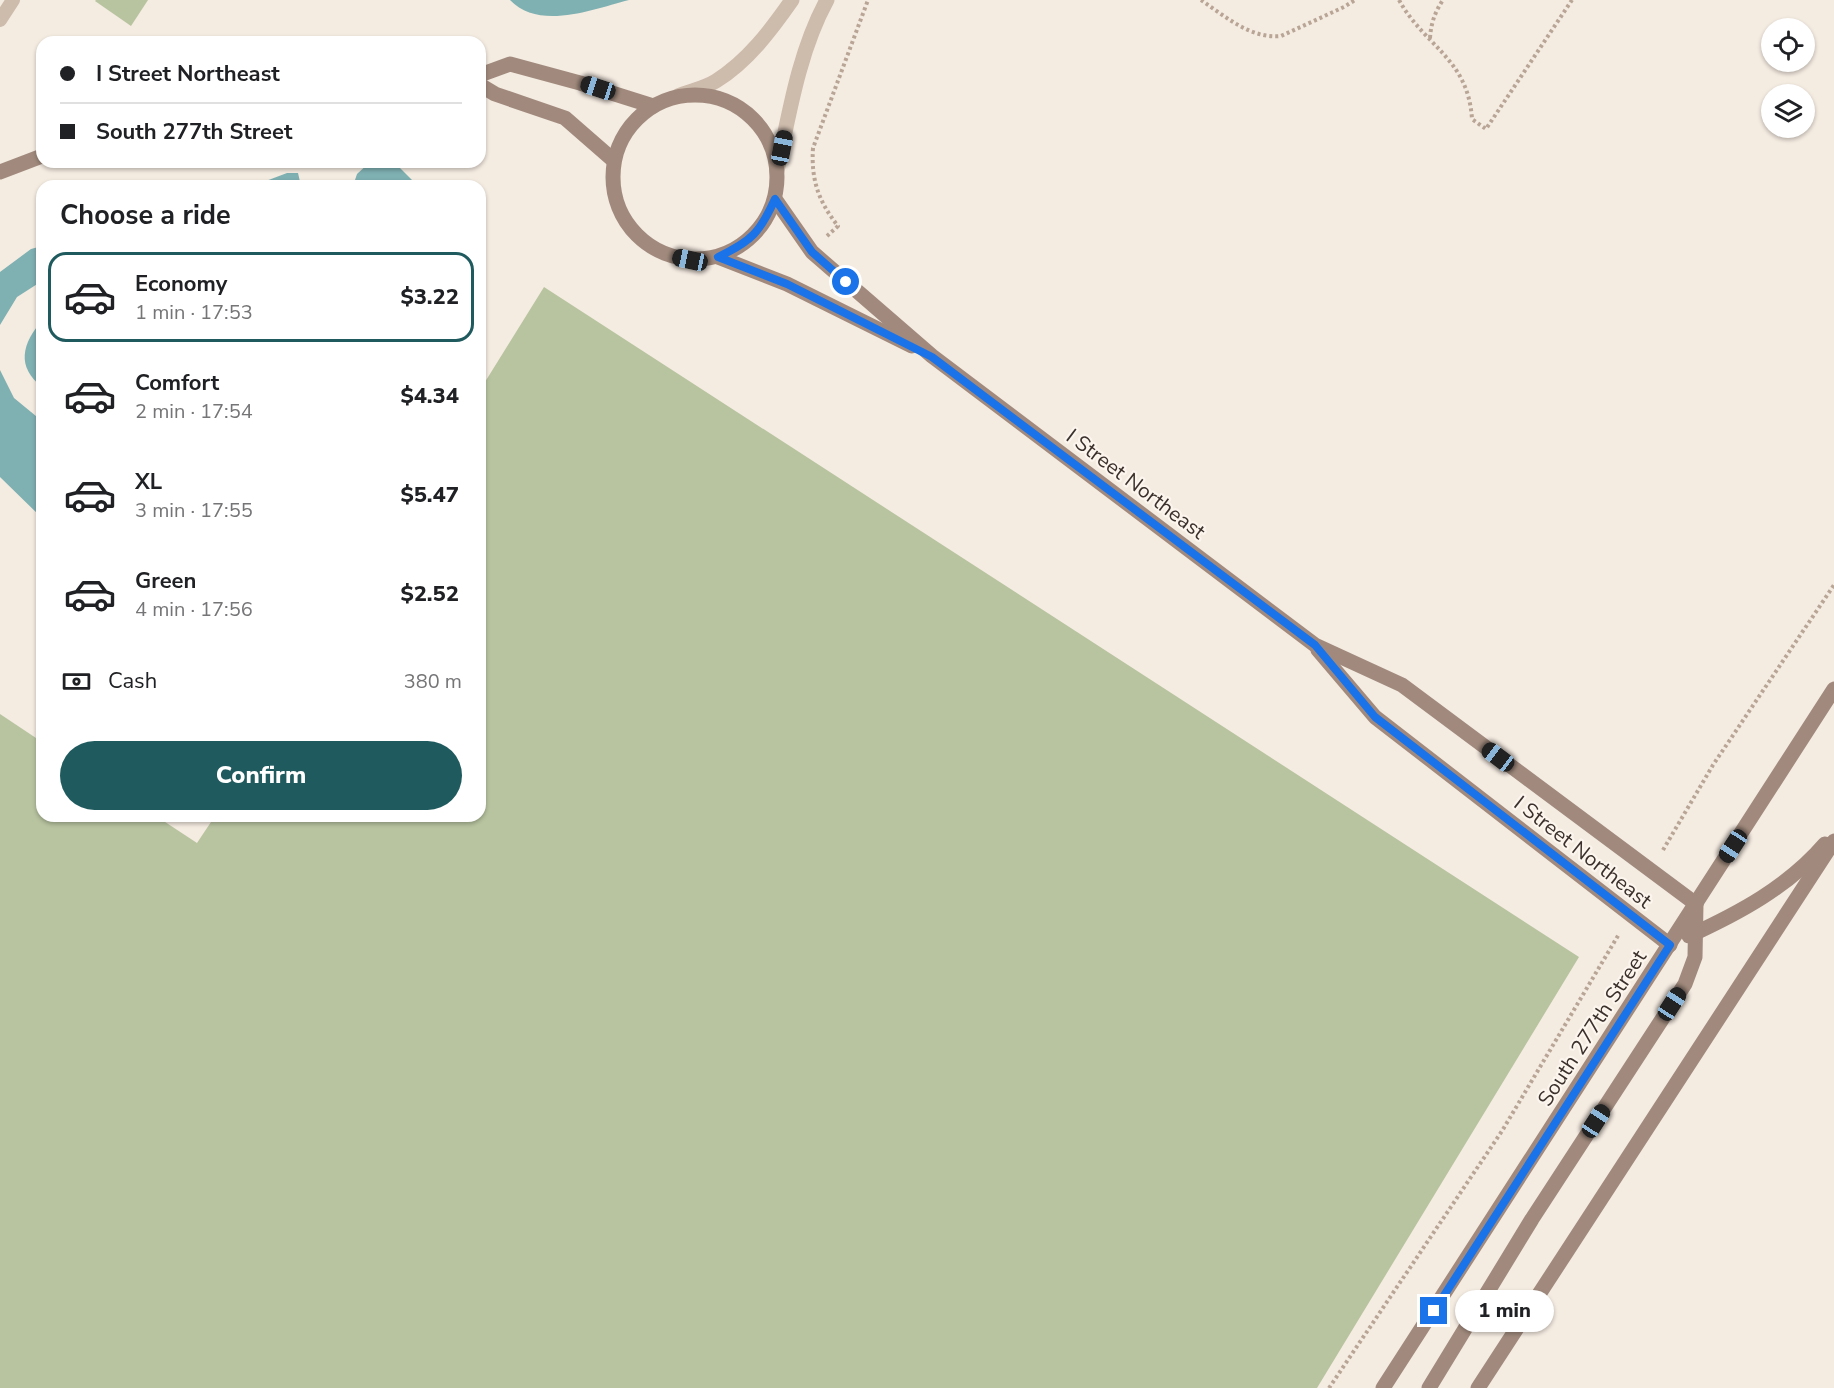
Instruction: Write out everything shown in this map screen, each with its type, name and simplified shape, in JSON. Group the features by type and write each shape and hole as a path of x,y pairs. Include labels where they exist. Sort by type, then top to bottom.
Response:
{"street":[{"path":"792,0 768,33 739,63 715,82 653,106 633,122 612,159 614,196 624,221 641,241 663,255 690,260 718,257 744,245 763,224 775,199 777,171 791,103 802,65 827,0"},
{"path":"486,73 510,64 653,106"},
{"path":"486,89 495,94 565,118 612,159"},
{"path":"678,96 706,95 732,103 755,120 771,144 777,171"},
{"path":"0,172 36,158"},
{"name":"I Street Northeast","path":"775,199 812,252 932,357 1315,645 1402,685 1696,904"},
{"name":"I Street Northeast","path":"718,257 787,284 932,357"},
{"name":"I Street Northeast","path":"1315,645 1375,717 1670,945"},
{"name":"South 277th Street","path":"1383,1388 1834,689"},
{"path":"1670,945 1729,918 1778,888 1820,850 1834,833"},
{"path":"1478,1388 1834,842"},
{"path":"1429,1388 1532,1219 1685,984 1695,957 1696,904"}],"lane":[{"path":"0,20 13,0"}],"path":[{"path":"812,252 838,226 820,200 814,185 813,148 868,0"},
{"path":"1202,0 1245,29 1272,37 1281,36 1344,8 1355,0"},
{"path":"1399,0 1413,20 1453,64 1462,78 1468,95 1472,119 1486,129 1572,0"},
{"path":"1430,38 1431,23 1443,0"},
{"path":"1652,872 1713,765 1834,585"},
{"path":"1329,1388 1502,1131 1607,956 1629,914"}],"green space":[{"path":"96,0 148,0 131,26"},
{"path":"544,287 1579,957 1317,1388 0,1388 0,714 36,738 36,822 165,822 197,843 211,822 486,822 486,380"}],"water":[{"path":"510,0 629,0 584,12 551,16 522,9"},
{"path":"364,168 400,168 412,180 355,180 357,174"},
{"path":"287,173 298,173 300,180 269,180"},
{"path":"36,248 36,285 17,297 0,325 0,272"},
{"path":"35,329 36,381 25,363 26,346"},
{"path":"0,370 14,398 36,416 36,512 0,477"}],"route":[{"path":"846,282 812,252 775,199 763,224 744,245 718,257 787,284 932,357 1315,645 1375,717 1670,945 1434,1311"}]}
